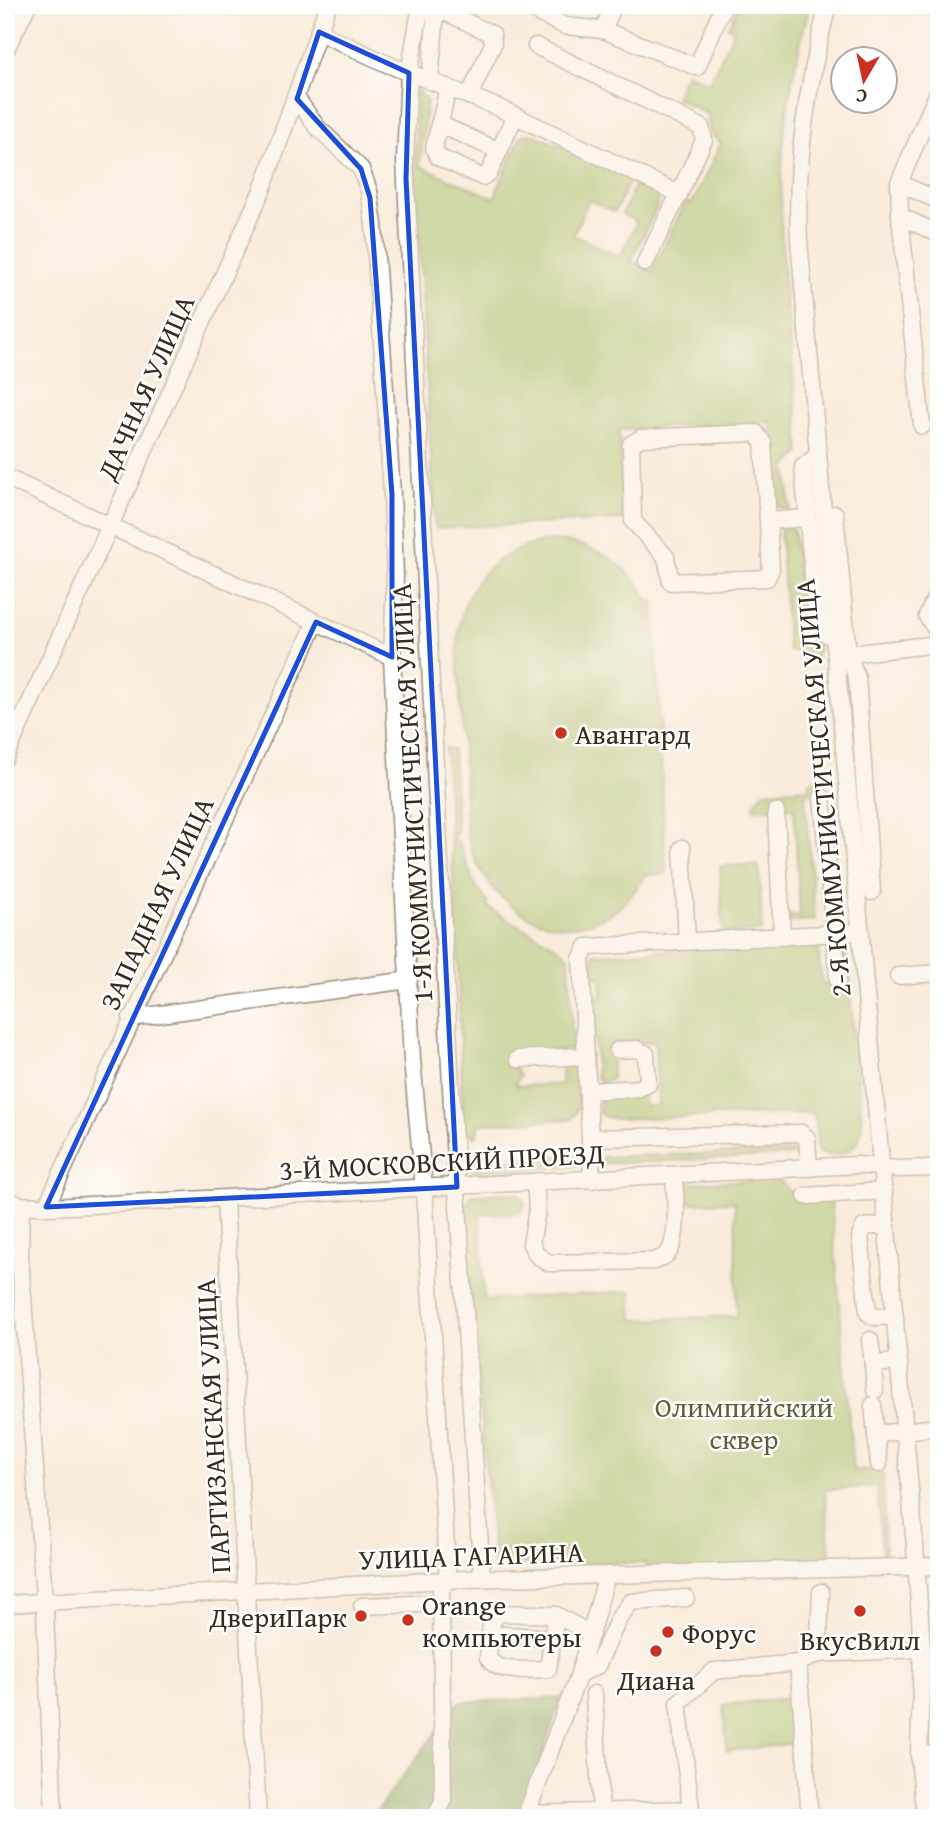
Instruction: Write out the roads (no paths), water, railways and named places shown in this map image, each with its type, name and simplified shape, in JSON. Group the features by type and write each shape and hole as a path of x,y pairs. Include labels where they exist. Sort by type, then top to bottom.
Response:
{"street":[{"path":"5,51 28,5"},
{"name":"ДАЧНАЯ УЛИЦА","path":"5,758 112,528 262,190 328,5"},
{"path":"522,5 565,26 603,30 697,67 724,5"},
{"path":"603,30 614,5"},
{"name":"2-Я КОММУНИСТИЧЕСКАЯ УЛИЦА","path":"828,5 807,98 798,197 823,450 835,638 916,1568 922,1649 919,1755 925,1818"},
{"path":"430,81 425,8 489,32 494,37 469,96"},
{"name":"1-Я КОММУНИСТИЧЕСКАЯ УЛИЦА","path":"425,8 410,73 406,179 457,1187 482,1578"},
{"path":"319,32 515,116 679,194"},
{"path":"536,46 701,127 704,140 645,263"},
{"path":"448,88 434,148 441,160 485,177 515,116"},
{"path":"922,426 900,216 899,183 939,90"},
{"path":"296,99 317,127 359,165 369,191 380,295 395,576 392,657 414,1084 425,1189 448,1580 441,1589 443,1802 435,1818"},
{"path":"439,124 499,151"},
{"path":"899,183 939,201"},
{"path":"900,216 939,234"},
{"path":"756,433 763,443 768,521 771,569 769,577 760,580 671,582 666,557 633,521 631,443 641,438 756,433"},
{"path":"823,450 803,467 817,628 820,633 835,638"},
{"path":"823,450 848,654 857,678 872,892"},
{"path":"5,477 392,657"},
{"path":"768,521 807,518"},
{"path":"939,590 927,617 939,634"},
{"name":"ЗАПАДНАЯ УЛИЦА","path":"46,1207 316,622"},
{"path":"848,654 939,644"},
{"path":"822,797 838,980"},
{"path":"823,817 849,799"},
{"path":"776,812 782,937"},
{"path":"682,848 687,941"},
{"path":"592,1180 581,959 585,949 595,945 861,932"},
{"path":"898,976 939,973"},
{"path":"131,1018 409,980"},
{"path":"588,1091 639,1088 648,1084 646,1054 637,1049 618,1050"},
{"path":"519,1059 586,1056"},
{"path":"590,1138 801,1133 807,1138 809,1168"},
{"name":"3-Й МОСКОВСКИЙ ПРОЕЗД","path":"13,1202 46,1207 857,1164 881,1167 939,1167"},
{"path":"535,1183 537,1210 531,1244 537,1255 549,1263 654,1261 666,1255 671,1248 676,1202 674,1175"},
{"path":"806,1196 884,1191"},
{"name":"ПАРТИЗАНСКАЯ УЛИЦА","path":"225,1199 248,1590 258,1818"},
{"path":"13,1202 20,1256 45,1601 54,1818"},
{"path":"887,1225 864,1227 860,1236 868,1313 875,1317 895,1316"},
{"path":"870,1340 879,1464"},
{"path":"873,1364 899,1362"},
{"path":"876,1434 939,1427"},
{"name":"УЛИЦА ГАГАРИНА","path":"5,1604 482,1578 939,1566"},
{"path":"607,1576 579,1674 526,1816 691,1809 678,1703 715,1671 798,1662 818,1654 922,1649"},
{"path":"818,1654 821,1592"},
{"path":"579,1674 597,1666 619,1618 631,1602 686,1598"},
{"path":"362,1605 441,1603"},
{"path":"556,1615 548,1669 503,1669 492,1664 488,1658 491,1623 499,1614 556,1615 591,1634"},
{"path":"490,1634 553,1638"},
{"path":"798,1662 810,1818"},
{"path":"594,1695 601,1812"},
{"path":"919,1755 939,1754"}],"place":[{"name":"Авангард","path":"561,733"},
{"name":"ВкусВилл","path":"860,1611"},
{"name":"ДвериПарк","path":"361,1616"},
{"name":"Orange компьютеры","path":"408,1620"},
{"name":"Форус","path":"668,1632"},
{"name":"Диана","path":"656,1651"}],"park label":[{"name":"Олимпийский сквер","path":"744,1422"}]}
